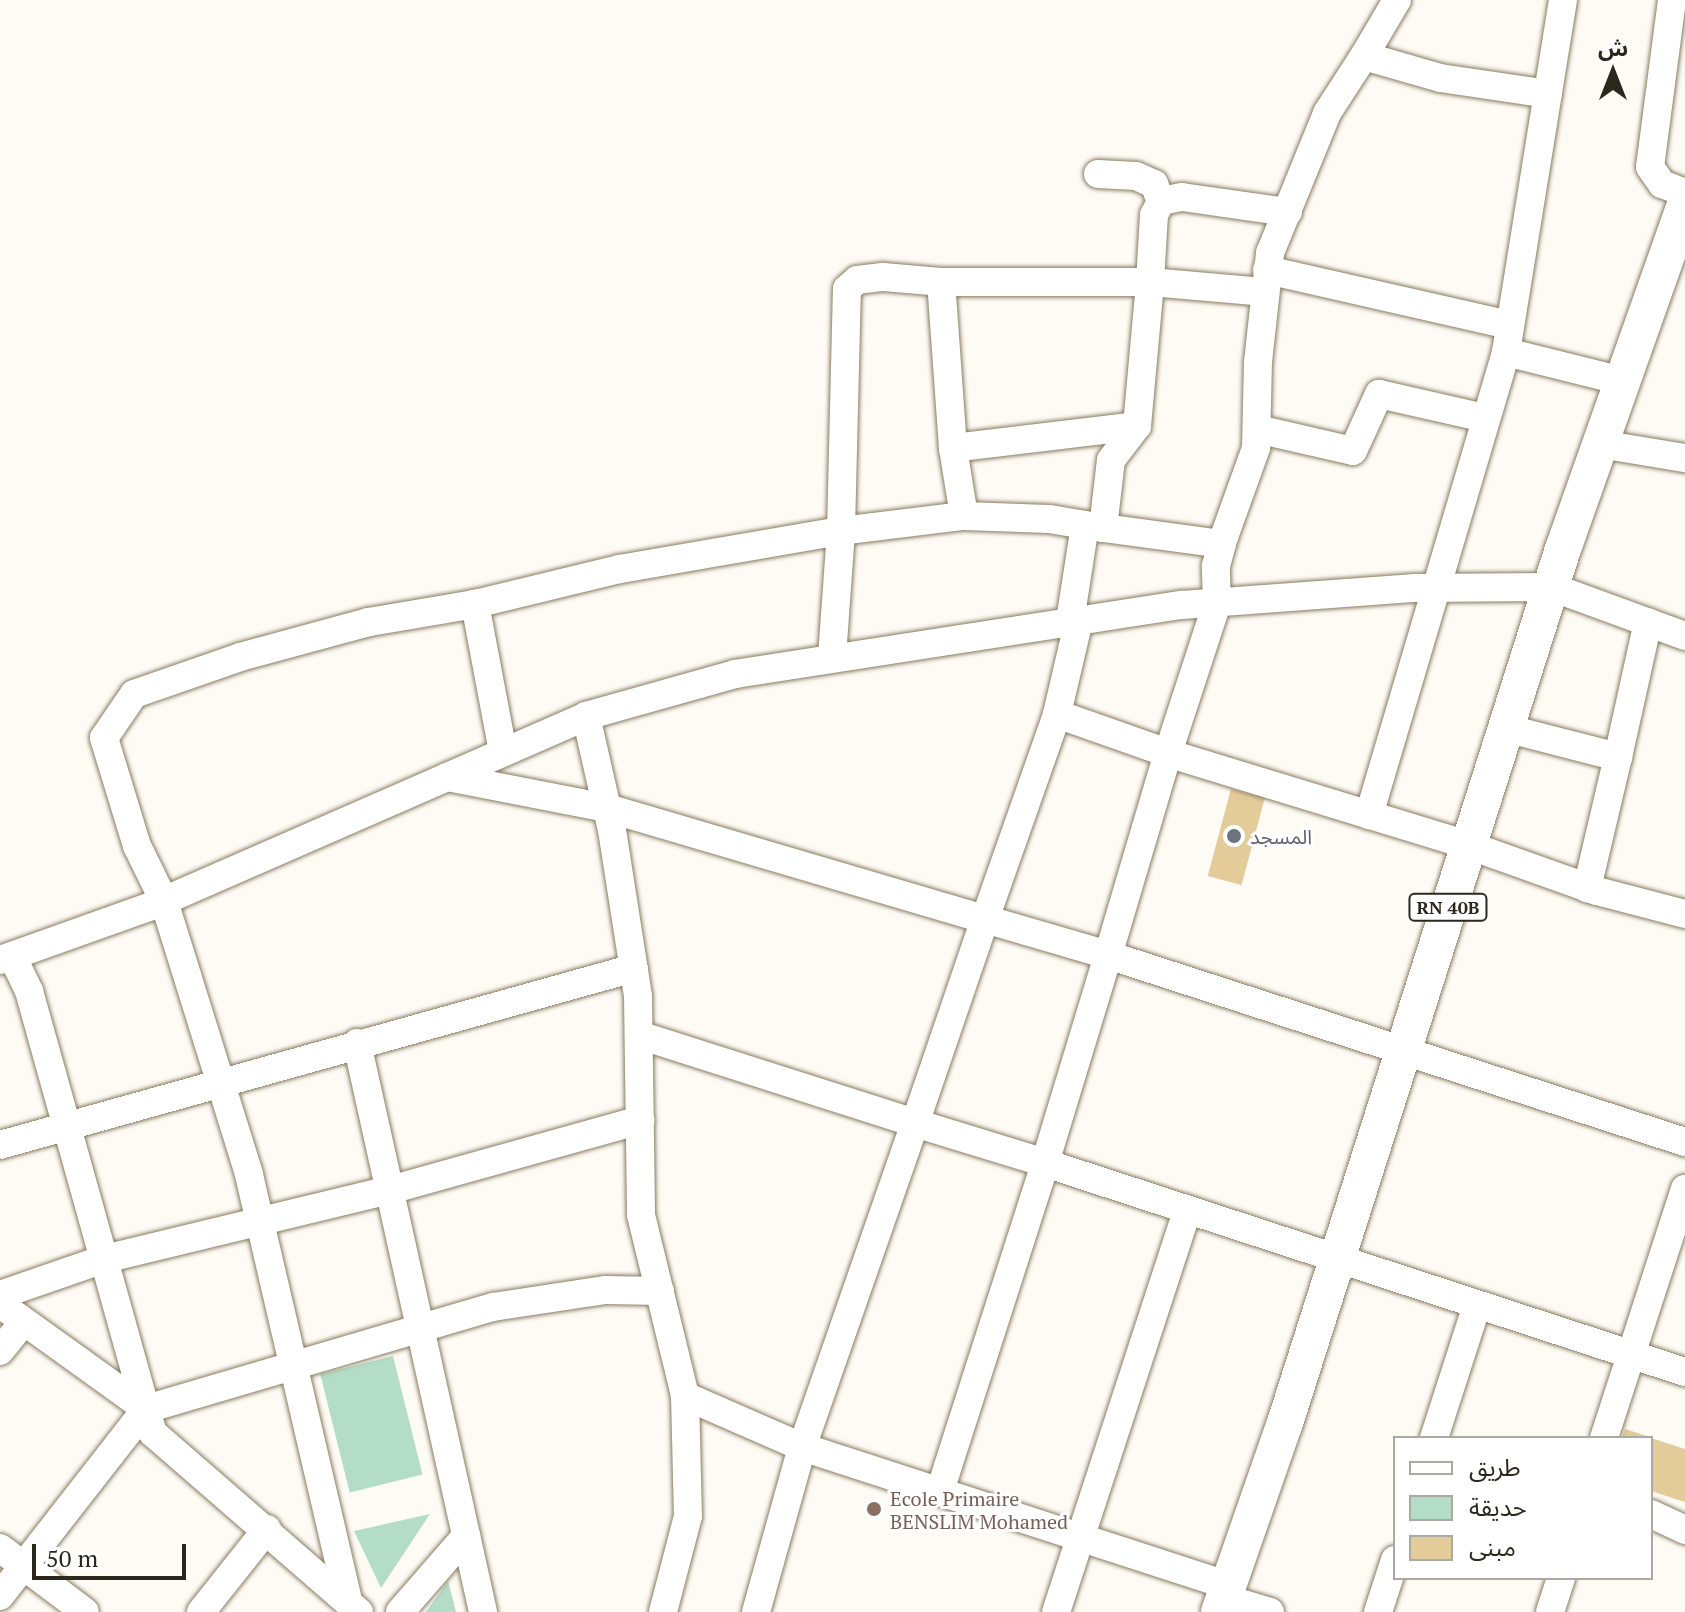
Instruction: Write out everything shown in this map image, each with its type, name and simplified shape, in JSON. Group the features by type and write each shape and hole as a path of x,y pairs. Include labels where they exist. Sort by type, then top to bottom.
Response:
{"main road":[{"name":"RN 40B","path":"1223,1598 1336,1261 1551,587 1622,381 1673,275 1685,205"}],"street":[{"path":"940,1491 1045,1163 1168,753 1217,603 1222,544 1256,448 1266,281 1288,212 1327,113 1397,0"},
{"path":"1369,815 1508,338 1563,0"},
{"path":"1672,0 1650,167 1662,184 1685,193"},
{"path":"1364,56 1440,78 1548,94"},
{"path":"756,1612 802,1447 1057,714 1074,621 1111,460 1137,426 1154,215 1161,201 1154,184 1136,176 1098,174"},
{"path":"1161,201 1182,197 1288,212"},
{"path":"832,657 841,531 847,289 857,280 883,277 941,282 1266,281 1508,338 1622,381"},
{"path":"941,282 953,448 964,516"},
{"path":"1257,429 1353,451 1379,394 1485,418"},
{"path":"953,448 1137,426"},
{"path":"1600,444 1685,458"},
{"path":"353,1604 260,1220 164,901 137,846 104,738 134,694 240,657 369,622 475,604 620,569 841,531 964,516 1094,527 1222,544"},
{"path":"353,1604 153,1433 29,991 6,958 164,901 586,716 722,678 832,657 1074,621 1217,603 1434,588 1551,587 1685,636"},
{"path":"475,604 503,752"},
{"path":"1587,888 1648,622"},
{"path":"1057,714 1168,753 1468,845 1587,888 1685,914"},
{"path":"586,716 607,808 634,968 639,1035 641,1215 685,1396 688,1516 663,1612"},
{"path":"1505,728 1618,757"},
{"path":"447,777 607,808 1108,955 1402,1053 1685,1142"},
{"path":"0,1145 634,968"},
{"path":"639,1035 1045,1163 1336,1261 1685,1372"},
{"path":"357,1043 483,1612"},
{"path":"0,1295 104,1259 390,1190 640,1120"},
{"path":"1605,1436 1685,1189"},
{"path":"1056,1612 1187,1211"},
{"path":"0,1596 146,1409 294,1368 493,1307 606,1290 660,1291"},
{"path":"0,1304 146,1409"},
{"path":"1435,1436 1477,1305"},
{"path":"0,1351 24,1321"},
{"path":"685,1396 802,1447 1082,1537 1223,1598 1270,1612"},
{"path":"1653,1515 1685,1530"},
{"path":"201,1612 267,1529"},
{"path":"400,1612 466,1536"},
{"path":"0,1548 85,1612"},
{"path":"1378,1612 1393,1566"},
{"path":"1550,1612 1560,1580"}],"green space":[{"path":"393,1356 423,1474 350,1493 320,1374"},
{"path":"430,1514 381,1588 354,1531"},
{"path":"448,1581 456,1612 426,1612"}],"building":[{"name":"المسجد","path":"1231,789 1265,798 1242,885 1208,876"},
{"path":"1625,1429 1647,1436 1623,1436"},
{"path":"1653,1439 1685,1449 1685,1502 1653,1492"}],"place":[{"name":"المسجد","path":"1234,836"},
{"name":"Ecole Primaire BENSLIM Mohamed","path":"874,1509"}]}
